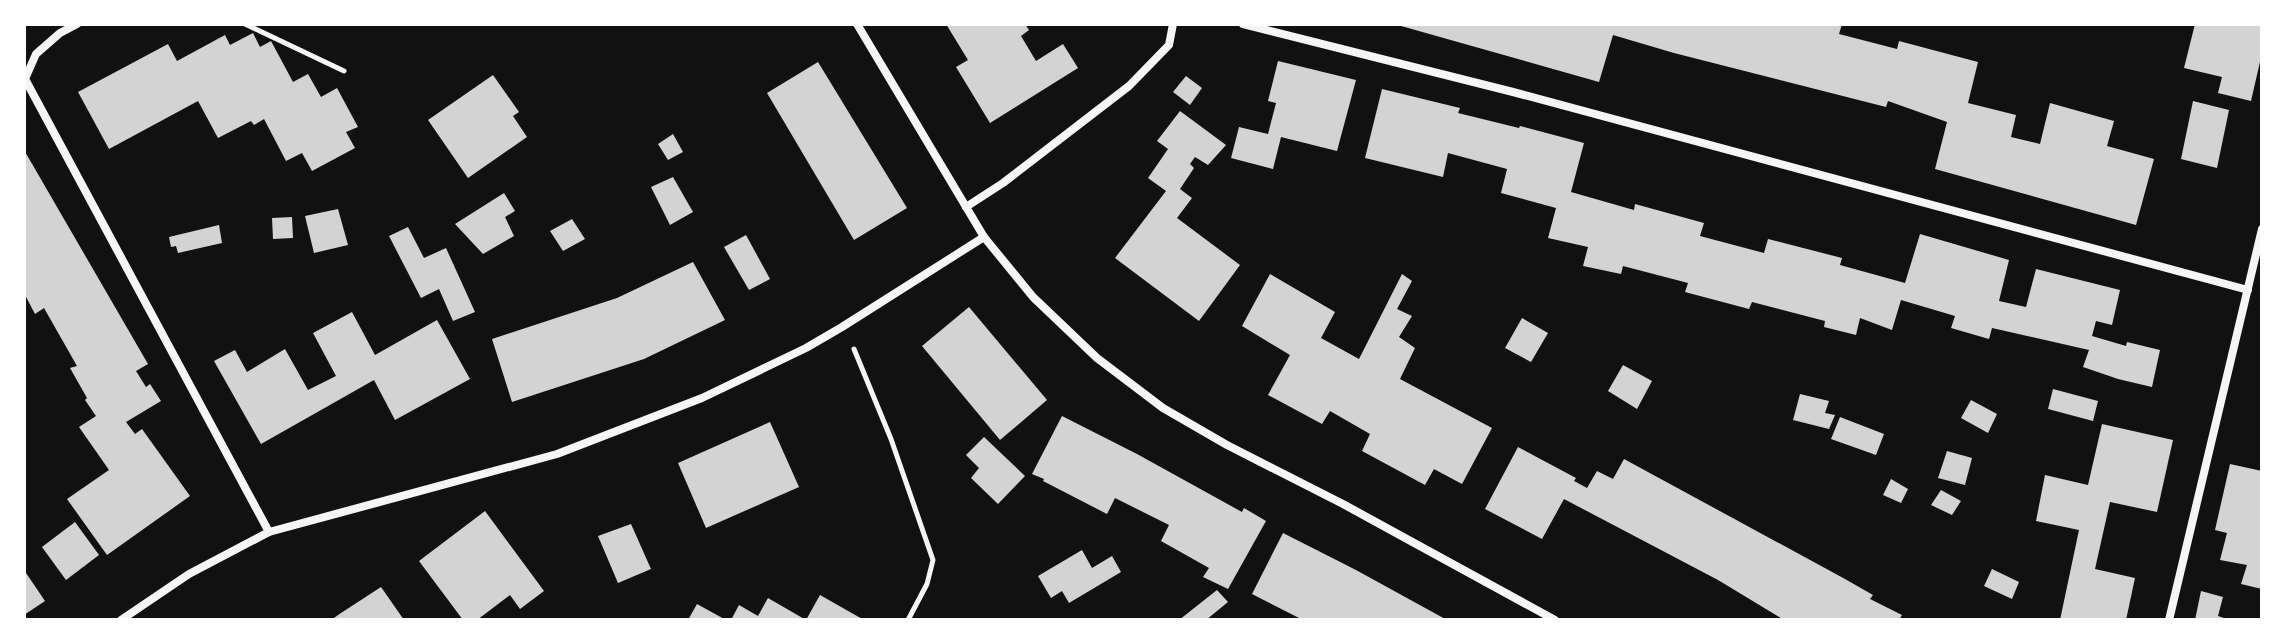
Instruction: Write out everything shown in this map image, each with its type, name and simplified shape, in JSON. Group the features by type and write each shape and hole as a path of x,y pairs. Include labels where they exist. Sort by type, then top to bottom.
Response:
{"street":[{"path":"77,24 60,33 36,54 25,79 269,532"},
{"path":"857,24 984,237 1033,297 1097,358 1163,408 1227,445 1343,504 1555,620"},
{"path":"966,207 1003,183 1129,86 1169,45 1173,24"},
{"path":"1243,24 1513,92 2248,290"},
{"path":"2169,620 2262,229"},
{"path":"121,620 189,574 269,532 557,454 702,398 806,348 984,237"}],"path":[{"path":"245,24 344,71"},
{"path":"842,327 862,365 891,439 933,560 927,584 908,620"}],"building":[{"path":"946,24 1025,24 1029,30 1021,36 1036,61 1063,44 1078,68 990,123 956,67 968,60"},
{"path":"1394,24 1842,24 1839,34 1897,49 1899,41 1978,62 1968,103 2016,115 2011,137 2040,144 2050,103 2114,121 2107,146 2154,159 2136,225 1935,169 1947,122 1888,101 1886,107 1613,35 1599,82"},
{"path":"2195,24 2262,24 2262,53 2251,101 2218,93 2222,77 2184,68"},
{"path":"253,33 260,47 271,41 293,82 308,74 321,97 337,88 358,127 346,132 355,148 312,171 302,153 286,161 264,119 254,125 251,121 218,138 198,101 109,149 78,92 168,44 177,61 225,35 230,45"},
{"path":"1278,61 1356,80 1337,151 1281,137 1273,169 1231,158 1239,127 1268,134 1276,103 1268,101"},
{"path":"818,62 907,208 854,240 767,93"},
{"path":"493,75 519,112 513,116 527,137 468,178 428,120"},
{"path":"1186,76 1202,88 1190,105 1173,92"},
{"path":"1382,89 1460,108 1458,113 1584,143 1571,192 1634,210 1635,204 1704,223 1700,236 1764,253 1768,239 1842,258 1840,265 1905,283 1920,234 2009,260 1999,301 2026,307 2036,269 2120,290 2112,325 2096,321 2092,336 2126,346 2127,342 2160,350 2152,387 2083,367 2089,350 1992,328 1989,339 1951,328 1955,316 1901,300 1892,330 1860,318 1856,335 1824,327 1825,321 1752,302 1749,309 1685,292 1688,283 1623,266 1621,274 1583,266 1588,247 1548,238 1556,208 1501,193 1507,169 1448,153 1443,177 1365,158"},
{"path":"2193,101 2229,110 2217,168 2181,159"},
{"path":"1180,111 1226,145 1208,165 1195,157 1190,164 1194,168 1180,189 1192,198 1177,218 1240,265 1199,321 1115,258 1166,191 1148,178 1168,149 1157,141"},
{"path":"673,134 683,152 668,160 658,144"},
{"path":"24,150 148,364 136,371 146,387 150,384 161,401 126,422 135,434 142,429 190,496 107,555 67,499 109,470 79,427 96,416 70,368 77,366 44,308 35,314 24,293"},
{"path":"673,177 693,212 670,225 651,187"},
{"path":"504,193 515,211 505,217 514,236 483,254 455,224"},
{"path":"338,209 348,245 314,253 305,216"},
{"path":"292,217 293,238 273,239 272,218"},
{"path":"572,219 585,239 563,251 550,231"},
{"path":"219,225 222,243 178,253 176,246 171,247 169,237"},
{"path":"408,227 424,258 446,248 475,312 453,321 439,289 421,298 389,236"},
{"path":"746,235 770,279 749,290 724,247"},
{"path":"693,262 725,320 644,359 512,402 492,339 617,298"},
{"path":"1270,274 1335,312 1321,338 1359,359 1402,274 1412,281 1397,309 1412,316 1399,337 1415,348 1400,379 1492,428 1462,484 1434,469 1425,485 1362,451 1370,434 1330,411 1322,424 1268,395 1290,355 1242,326"},
{"path":"969,307 1047,400 1000,440 922,346"},
{"path":"352,312 375,355 437,320 470,379 395,420 374,380 261,444 214,361 235,350 247,372 285,349 308,390 336,376 313,333"},
{"path":"1522,318 1548,333 1531,362 1505,348"},
{"path":"1623,365 1652,381 1637,409 1608,391"},
{"path":"2053,389 2098,401 2093,421 2048,409"},
{"path":"1800,394 1829,401 1825,413 1835,415 1829,429 1793,420"},
{"path":"1971,400 1997,414 1988,433 1961,418"},
{"path":"1062,416 1242,512 1244,508 1266,521 1228,589 1203,577 1209,568 1161,541 1169,525 1115,498 1107,514 1032,474"},
{"path":"1840,417 1884,434 1876,455 1831,439"},
{"path":"770,422 799,487 706,528 678,463"},
{"path":"2102,424 2173,440 2157,512 2110,502 2095,569 2135,578 2126,620 2060,620 2079,530 2036,521 2045,475 2088,485"},
{"path":"984,437 1025,476 998,504 971,478 979,468 966,455"},
{"path":"1518,447 1576,478 1574,481 1587,488 1597,471 1613,479 1624,459 1845,579 1873,595 1870,599 1902,615 1899,620 1784,620 1718,580 1564,499 1542,539 1485,509"},
{"path":"1947,451 1972,458 1965,485 1938,478"},
{"path":"2230,464 2262,471 2262,589 2241,584 2247,565 2220,560 2227,533 2215,530"},
{"path":"1891,479 1908,489 1901,503 1883,495"},
{"path":"1941,490 1961,501 1952,515 1931,505"},
{"path":"485,511 544,591 520,609 510,595 477,620 463,620 419,561"},
{"path":"75,522 99,555 66,580 42,547"},
{"path":"631,524 651,569 618,583 598,536"},
{"path":"1283,533 1447,620 1303,620 1252,594"},
{"path":"1082,550 1092,568 1112,556 1121,572 1069,603 1062,591 1051,598 1038,576"},
{"path":"1992,569 2019,582 2012,599 1984,586"},
{"path":"24,570 45,601 24,615"},
{"path":"381,587 404,620 331,620 341,613"},
{"path":"1217,590 1228,602 1206,620 1179,620"},
{"path":"2201,591 2223,597 2218,616 2230,620 2195,620"},
{"path":"820,595 864,620 806,620"},
{"path":"768,598 806,620 731,620 739,605 758,616"},
{"path":"697,604 726,620 688,620"}]}
